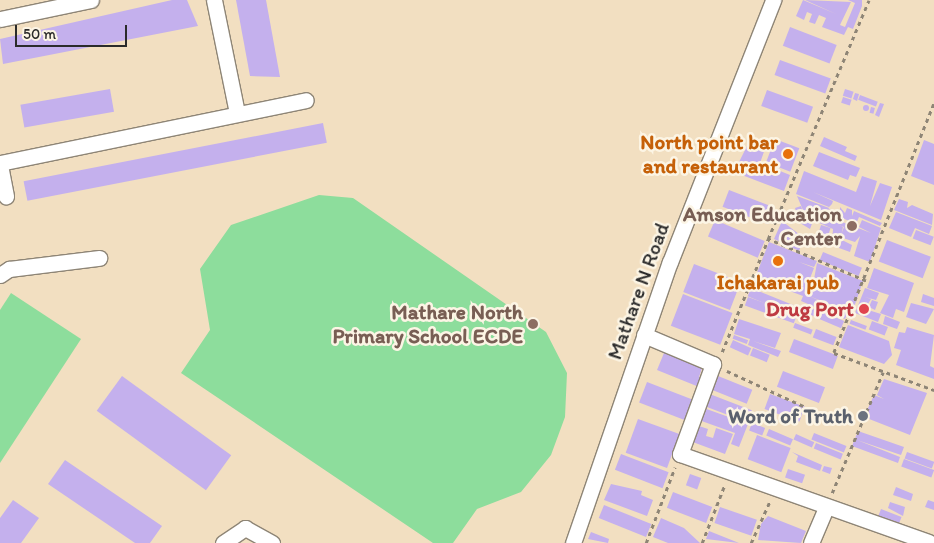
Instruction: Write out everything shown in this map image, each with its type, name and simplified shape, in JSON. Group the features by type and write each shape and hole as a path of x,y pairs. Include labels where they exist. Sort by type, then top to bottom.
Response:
{"street":[{"path":"0,19 91,0"},
{"path":"214,0 236,113"},
{"name":"Mathare N Road","path":"573,543 644,335 773,0"},
{"path":"6,196 0,164 236,113 306,100"},
{"path":"0,275 9,269 98,258"},
{"path":"644,335 713,364 680,454 730,474 826,507 931,540"},
{"path":"811,543 826,507"},
{"path":"223,543 245,528 272,543"}],"path":[{"path":"812,410 713,364 735,328 768,239 869,0"},
{"path":"934,104 866,282 834,353 934,390"},
{"path":"768,239 866,282"},
{"path":"826,507 883,372"},
{"path":"646,543 680,454"},
{"path":"702,543 730,474"},
{"path":"751,543 775,489"}],"green space":[{"path":"319,195 353,198 546,332 567,373 565,417 551,455 521,492 477,509 453,543 433,543 181,373 210,330 200,269 231,225"},
{"path":"11,293 81,339 0,463 0,310"}],"building":[{"path":"172,0 187,0 198,26 3,64 0,39"},
{"path":"236,0 266,0 280,77 250,76"},
{"path":"803,0 836,14 805,0 851,2 840,25 845,27 855,3 848,0 862,0 862,6 853,29 848,27 844,35 822,27 826,18 819,15 815,24 809,22 812,14 807,12 804,20 796,16"},
{"path":"790,27 837,45 830,64 783,46"},
{"path":"780,60 831,78 825,94 775,75"},
{"path":"110,89 114,112 24,127 20,105"},
{"path":"845,89 854,92 851,98 843,96"},
{"path":"767,90 813,107 807,123 761,106"},
{"path":"855,93 859,94 857,101 853,99"},
{"path":"860,95 878,102 876,106 858,100"},
{"path":"843,97 852,100 850,105 841,103"},
{"path":"880,103 884,104 879,117 875,115"},
{"path":"866,105 869,108 866,111 863,108"},
{"path":"871,107 875,108 873,114 870,113"},
{"path":"323,123 327,143 27,201 24,181"},
{"path":"824,137 847,147 845,151 857,156 855,161 820,146"},
{"path":"775,139 799,148 790,172 766,162"},
{"path":"750,140 766,146 760,163 790,175 784,191 734,172"},
{"path":"924,140 934,144 934,185 911,176"},
{"path":"819,152 860,168 856,177 850,175 848,180 813,166"},
{"path":"804,171 856,192 862,176 877,181 870,206 880,183 892,187 881,220 813,192 833,201 832,204 829,207 796,194"},
{"path":"729,190 775,208 768,224 723,207"},
{"path":"797,196 829,208 826,215 819,213 843,227 839,246 832,243 833,229 806,217"},
{"path":"899,199 908,202 907,208 912,205 933,214 932,225 894,210"},
{"path":"801,206 805,218 813,221 810,229 800,223 795,208"},
{"path":"840,207 845,213 847,208 852,210 852,216 854,211 882,223 880,226 859,217 856,224 840,217"},
{"path":"829,209 838,212 836,217 827,215"},
{"path":"896,212 932,226 929,234 915,228 911,237 889,228"},
{"path":"715,220 765,241 758,258 708,237"},
{"path":"837,220 871,233 859,227 862,220 881,228 870,262 854,256 860,236 855,242 840,237 844,227 836,224"},
{"path":"782,221 804,238 799,251 774,239"},
{"path":"821,225 831,228 826,244 816,241"},
{"path":"916,230 934,237 931,245 913,238"},
{"path":"842,240 852,245 850,252 839,248"},
{"path":"887,240 931,257 923,278 879,261"},
{"path":"769,242 817,261 814,267 799,262 814,268 804,294 814,279 817,263 863,281 852,313 809,296 818,300 815,307 801,301 803,296 755,278","holes":["816,280 824,283 825,292 818,289 820,283"]},
{"path":"823,252 862,268 859,276 820,260"},
{"path":"694,264 741,282 730,310 683,292"},
{"path":"874,268 914,283 904,312 896,309 893,318 880,313 889,295 867,288"},
{"path":"751,288 794,305 790,314 748,296"},
{"path":"865,288 879,293 876,300 865,297 871,299 865,309 881,314 878,322 855,313"},
{"path":"683,294 732,313 720,345 671,326"},
{"path":"923,294 934,298 934,306 921,302"},
{"path":"748,297 797,315 794,323 745,305"},
{"path":"872,300 878,302 875,310 869,307"},
{"path":"820,301 829,305 826,312 817,308"},
{"path":"911,303 934,309 926,324 906,317"},
{"path":"804,305 821,312 818,318 804,312"},
{"path":"831,306 848,312 845,319 828,312"},
{"path":"823,312 844,321 841,328 820,319"},
{"path":"885,316 900,322 897,329 883,324"},
{"path":"739,319 781,333 775,348 753,341 781,351 778,357 748,345 750,339 734,334"},
{"path":"851,320 867,326 865,330 850,324"},
{"path":"872,321 888,327 885,335 869,329"},
{"path":"795,323 813,330 811,334 793,328"},
{"path":"848,325 889,341 892,355 884,364 839,347"},
{"path":"907,327 934,335 930,366 934,368 934,379 896,365 901,350 894,348 899,332 905,333"},
{"path":"816,329 837,337 833,345 813,337"},
{"path":"734,335 748,340 747,344 733,339"},
{"path":"794,339 838,356 833,369 789,352"},
{"path":"733,340 751,348 748,355 730,347"},
{"path":"753,348 770,355 767,362 750,355"},
{"path":"664,353 702,368 699,377 708,380 704,389 657,370"},
{"path":"783,371 825,387 819,403 777,387"},
{"path":"122,376 231,455 206,490 97,411"},
{"path":"718,376 752,390 747,404 712,390"},
{"path":"884,379 927,393 910,435 864,417 874,395 884,399 877,395"},
{"path":"647,382 694,400 686,420 639,403"},
{"path":"707,393 752,410 747,422 702,405"},
{"path":"770,394 805,407 799,422 765,409"},
{"path":"701,407 748,424 739,447 731,444 735,433 696,419"},
{"path":"638,419 679,434 667,468 626,453"},
{"path":"752,423 765,428 762,435 749,430"},
{"path":"696,425 708,429 706,436 713,438 716,428 733,434 725,454 690,441"},
{"path":"769,429 793,439 790,446 766,435"},
{"path":"858,431 904,447 901,455 857,440 900,457 898,463 852,446"},
{"path":"814,433 846,446 844,453 811,439"},
{"path":"796,434 814,442 812,448 794,439"},
{"path":"757,435 791,448 781,472 748,459"},
{"path":"816,443 843,454 841,459 814,449"},
{"path":"792,452 822,465 820,471 796,462 798,456"},
{"path":"907,452 934,462 932,468 905,459"},
{"path":"621,454 669,472 663,488 615,470"},
{"path":"904,459 934,470 931,477 901,467"},
{"path":"65,460 162,526 150,543 135,543 48,484"},
{"path":"824,466 832,468 830,474 822,471"},
{"path":"788,469 805,475 802,483 785,478"},
{"path":"690,474 701,478 697,489 686,485"},
{"path":"611,484 642,491 641,495 653,500 647,516 604,500"},
{"path":"896,487 913,494 911,501 893,495"},
{"path":"673,492 712,507 706,523 667,508"},
{"path":"13,500 39,518 21,543 0,543 0,518"},
{"path":"928,500 934,502 934,510 925,507"},
{"path":"890,502 905,507 903,516 888,508"},
{"path":"604,505 651,524 646,537 599,518"},
{"path":"720,507 757,520 751,536 714,523"},
{"path":"881,509 902,517 899,524 878,516"},
{"path":"768,516 806,531 801,543 758,540 761,524"},
{"path":"661,518 684,528 700,543 668,543 653,537"},
{"path":"709,531 739,543 706,539"},
{"path":"591,532 609,539 608,543 588,539"}],"place":[{"name":"North point bar and restaurant","path":"788,154"},
{"name":"Amson Education Center","path":"852,226"},
{"name":"Ichakarai pub","path":"778,261"},
{"name":"Drug Port","path":"864,309"},
{"name":"Mathare North Primary School ECDE","path":"533,324"},
{"name":"Word of Truth","path":"863,416"}]}
